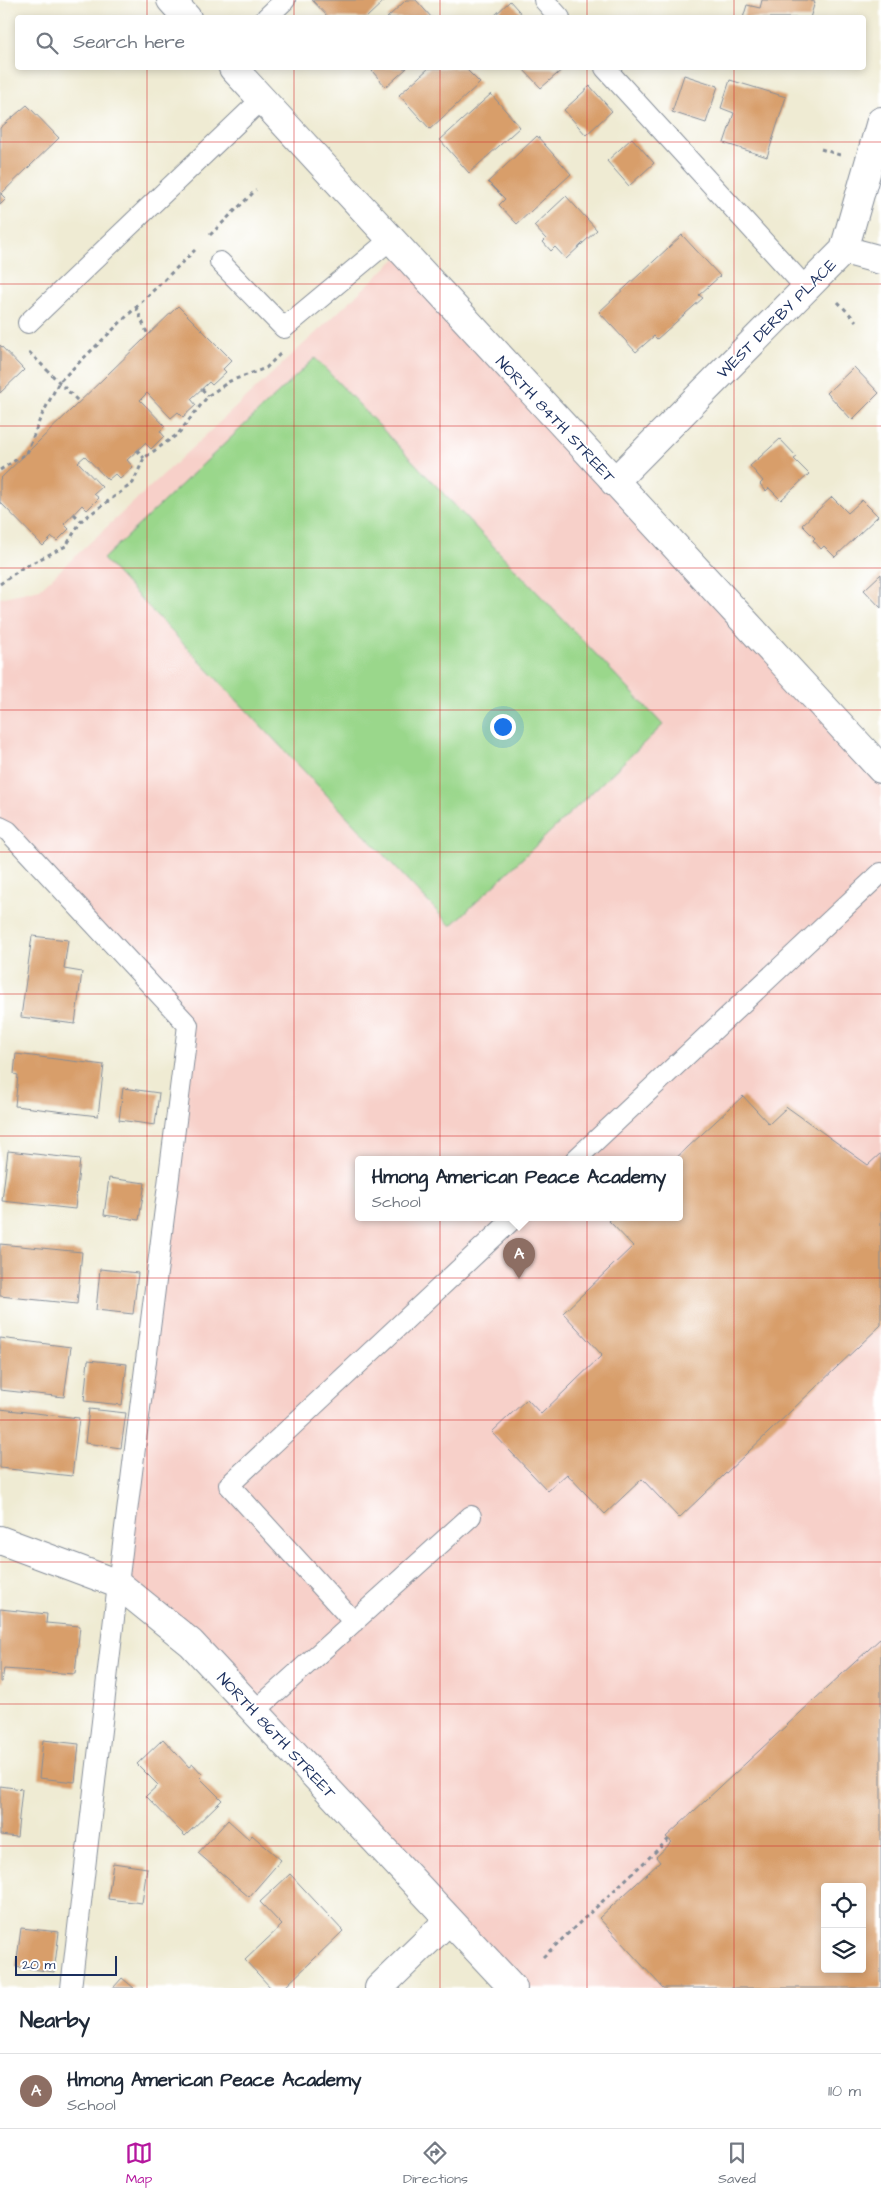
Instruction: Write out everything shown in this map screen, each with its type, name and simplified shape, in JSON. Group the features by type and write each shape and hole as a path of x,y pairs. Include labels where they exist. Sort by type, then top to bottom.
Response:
{"street":[{"path":"171,0 184,15"},
{"name":"NORTH 84TH STREET","path":"236,70 614,482 881,769"},
{"name":"WEST DERBY PLACE","path":"614,482 844,250 881,122"},
{"path":"844,250 881,260"},
{"name":"NORTH 86TH STREET","path":"0,1540 118,1584 191,1643 513,1988"},
{"path":"379,1988 449,1920"}],"lane":[{"path":"269,15 285,0"},
{"path":"544,0 557,15"},
{"path":"607,70 806,288"},
{"path":"28,323 262,99"},
{"path":"220,262 284,328 391,239"},
{"path":"0,827 8,831 188,1025 118,1584 71,1988"},
{"path":"579,1156 881,873"},
{"path":"354,1622 229,1485 511,1221"},
{"path":"255,1711 471,1516"}],"path":[{"path":"206,238 256,190"},
{"path":"0,470 27,453 40,419 59,382 199,245"},
{"path":"136,307 148,335"},
{"path":"27,350 79,402"},
{"path":"0,584 22,568 66,546 81,521 133,483 144,458 178,434 208,396 230,381 266,368"},
{"path":"202,389 208,396"},
{"path":"137,450 144,458"},
{"path":"74,514 81,521"},
{"path":"543,1957 669,1840"}],"shaded area":[{"path":"403,252 881,769 881,1988 513,1988 118,1584 188,1025 0,827 0,598 40,589"}],"green space":[{"path":"315,358 663,725 451,926 103,559"}],"building":[{"path":"312,0 385,0 369,15 326,15"},
{"path":"406,0 416,0 429,15 390,15"},
{"path":"762,0 807,0 815,2 811,15 744,15 747,5 760,8"},
{"path":"510,1 522,15 495,15"},
{"path":"373,70 405,70 386,87"},
{"path":"427,70 467,70 480,83 430,129 399,95"},
{"path":"524,70 562,70 541,88"},
{"path":"684,75 718,86 706,123 672,112"},
{"path":"730,80 786,97 767,157 724,143 734,113 721,108"},
{"path":"590,86 612,111 586,135 564,110"},
{"path":"491,94 520,127 469,173 440,140"},
{"path":"27,105 59,138 1,194 6,199 0,205 0,128"},
{"path":"537,136 571,174 517,224 499,205 505,199 488,182"},
{"path":"632,138 654,163 629,186 607,161"},
{"path":"566,196 597,230 566,259 555,247 551,251 543,242 546,239 534,226"},
{"path":"682,235 720,276 699,295 703,298 657,339 654,336 636,352 599,312"},
{"path":"178,306 232,360 223,369 226,372 212,385 209,382 191,399 196,405 183,417 178,412 171,418 147,393 140,400 165,426 160,431 164,436 151,449 145,443 127,460 133,467 120,479 115,474 108,480 85,456 78,462 102,487 94,494 99,498 87,510 82,505 64,524 69,529 57,541 52,537 43,546 0,502 0,479"},
{"path":"0,345 24,370 0,393"},
{"path":"854,367 879,393 852,420 827,393"},
{"path":"780,439 797,457 794,459 809,474 781,500 769,488 766,491 760,484 763,481 750,466"},
{"path":"832,497 848,513 862,500 878,516 835,557 824,546 821,549 813,540 815,538 802,525"},
{"path":"881,574 881,608 864,590"},
{"path":"32,936 68,940 64,969 82,972 75,1024 21,1017"},
{"path":"16,1054 104,1065 98,1116 15,1106 18,1075 14,1074"},
{"path":"123,1088 159,1093 155,1125 119,1120"},
{"path":"743,1096 769,1124 787,1107 868,1165 881,1153 881,1325 679,1518 642,1479 605,1514 567,1474 548,1491 492,1432 527,1399 541,1414 602,1355 563,1313 633,1246 609,1221 683,1221 683,1156 678,1156"},
{"path":"8,1151 80,1159 75,1209 2,1201"},
{"path":"109,1178 145,1183 139,1220 104,1215"},
{"path":"0,1244 82,1252 77,1304 0,1296"},
{"path":"100,1269 138,1273 133,1314 96,1310"},
{"path":"0,1338 71,1347 64,1397 0,1390"},
{"path":"88,1360 127,1364 122,1405 84,1401"},
{"path":"0,1409 79,1418 72,1476 0,1468"},
{"path":"89,1409 126,1413 121,1448 85,1443"},
{"path":"0,1609 47,1614 46,1623 80,1626 75,1674 4,1669 2,1682 0,1682"},
{"path":"881,1638 881,1988 663,1988 599,1918 660,1862 656,1857 672,1842 666,1837"},
{"path":"163,1739 189,1767 193,1764 203,1775 200,1778 222,1800 185,1836 146,1796 158,1785 137,1764"},
{"path":"43,1740 79,1744 75,1782 39,1778"},
{"path":"0,1786 22,1789 17,1837 0,1835"},
{"path":"228,1820 249,1839 252,1835 281,1860 249,1897 198,1853"},
{"path":"113,1863 147,1868 142,1903 108,1899"},
{"path":"290,1874 343,1931 284,1988 271,1988 245,1960 282,1925 260,1902"},
{"path":"21,1928 59,1932 54,1972 16,1967"},
{"path":"122,1978 134,1988 113,1988"}],"place":[{"name":"Hmong American Peace Academy","path":"519,1279"}]}
